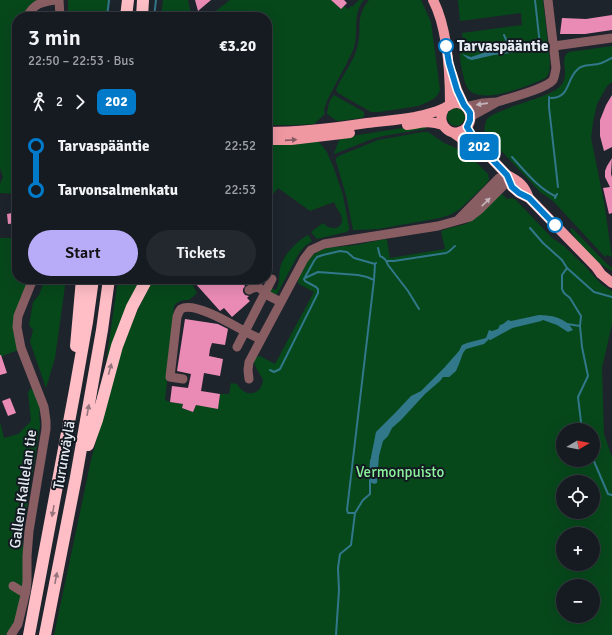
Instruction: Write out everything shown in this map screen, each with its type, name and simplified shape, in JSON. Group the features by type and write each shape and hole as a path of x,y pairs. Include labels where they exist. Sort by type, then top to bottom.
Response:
{"highway":[{"path":"127,12 128,0"},
{"path":"142,12 143,0"},
{"path":"76,390 76,338 81,284"},
{"name":"Turunväylä","path":"29,635 76,390 92,284"},
{"name":"Turunväylä","path":"45,635 76,476 102,330 108,284"},
{"path":"76,476 97,420 117,346 145,284"}],"main road":[{"path":"433,0 444,30 449,63 457,90 470,113 470,120 467,127 460,131 452,132"},
{"path":"449,63 447,106 441,116 443,125 472,146 480,148"},
{"path":"339,131 416,117 457,103 465,106"},
{"path":"272,140 291,140 315,134 429,122 443,125"},
{"path":"467,127 480,148 507,175 518,181 525,189 529,198 601,274 612,283"},
{"path":"272,132 315,134"},
{"path":"596,267 612,274"}],"street":[{"path":"30,12 37,4 56,0"},
{"path":"60,0 60,12"},
{"path":"470,116 497,102 532,92 552,82 555,74 554,46 548,0"},
{"path":"554,46 612,38"},
{"path":"465,106 497,102"},
{"path":"249,380 249,362 304,259 311,250 324,244 438,226 470,217 505,184 507,175"},
{"name":"Gallen-Kallelan tie","path":"11,635 18,624 26,591 28,538 46,429 44,407 21,348 17,327 18,316 31,284"},
{"path":"236,347 269,284"},
{"path":"249,290 259,288 269,296 281,302"},
{"path":"183,379 170,377 177,317 178,312 182,309 186,307 214,315 261,339"},
{"path":"13,586 21,591 26,591"}],"green space":[{"path":"0,0 37,0 28,7 25,12 12,12 12,194 0,193 0,184 3,177 0,168"},
{"path":"68,0 110,0 107,12 68,12"},
{"path":"163,0 188,0 191,12 162,12"},
{"path":"230,0 331,0 341,9 344,6 348,9 359,0 364,0 358,11 353,50 327,101 324,110 325,114 314,124 272,125 272,12 214,12"},
{"path":"369,0 421,0 431,22 440,90 435,98 418,106 371,112 338,93 336,90 350,64 359,41 360,18 364,6"},
{"path":"458,0 543,0 550,63 549,72 546,78 516,90 503,93 480,95 471,92 466,85 461,64 460,53 463,48 462,33 522,25 521,13 460,21"},
{"path":"612,46 612,82 607,86 597,104 591,138 604,202 612,257 607,255 605,257 553,201 540,192 489,138 485,133 485,123 492,115 547,94 560,86 564,81 565,75 564,60 569,52"},
{"path":"334,95 364,112 364,116 362,118 337,121 327,114 328,106"},
{"path":"456,108 462,111 465,117 462,123 456,126 450,123 447,117 450,111"},
{"path":"427,124 425,129 383,136 335,154 334,153 340,138"},
{"path":"428,132 444,143 459,150 478,164 488,174 489,180 461,208 452,214 440,218 378,229 353,230 347,199 336,158 378,140"},
{"path":"318,141 327,152 332,163 343,195 349,230 317,239 311,232 323,223 332,228 340,226 342,217 334,202 310,211 278,188 272,196 272,144"},
{"name":"Vermonpuisto","path":"502,194 507,199 513,198 552,238 564,246 601,284 612,291 612,324 602,368 604,434 612,457 612,635 54,635 91,460 122,348 151,284 192,284 197,293 189,300 180,301 174,306 165,400 183,404 182,408 193,412 196,405 218,408 220,394 229,394 231,383 237,384 240,389 248,393 256,392 262,385 263,380 254,363 256,357 260,356 275,364 314,292 298,282 298,279 310,257 326,248 356,245 385,239 387,240 390,258 445,249 441,231 464,224 479,215"},
{"path":"572,228 612,268 612,271 588,254 570,230"},
{"path":"308,235 312,241 304,247 298,255 277,294 275,295 270,292 271,288 276,290 278,287 281,264 287,254 299,241"},
{"path":"0,238 12,238 12,284 29,284 14,323 18,350 0,357"},
{"path":"43,284 65,284 55,358 46,388 30,342 33,330 29,325 33,302 39,295"},
{"path":"117,284 141,284 106,363"},
{"path":"34,388 42,410 39,411 40,426 22,539 24,579 17,619 9,635 0,635 0,422 4,438 18,434 31,421 28,393 30,389"}],"water":[{"path":"514,43 519,45 517,52 472,60 468,59 462,54 471,57"},
{"path":"539,315 563,320 573,330 568,332 557,325 543,320 512,327 489,339 484,344 466,349 456,371 449,377 443,377 392,428 388,436 383,441 379,456 377,483 374,484 370,482 371,457 376,432 411,396 421,391 444,368 459,351 462,345 486,338 489,330 492,331 498,329 500,325 508,320 511,321"}],"building":[{"path":"195,0 211,0 198,11"},
{"path":"331,0 344,0 347,3 341,9"},
{"path":"612,15 612,30 585,34 560,34 562,18 586,19"},
{"path":"612,95 612,147 604,151 600,136 600,120"},
{"path":"612,158 612,213 609,214 603,188 610,187 605,177 605,171"},
{"path":"12,213 12,224 8,224 7,214"},
{"path":"196,284 243,284 245,286 243,292 245,295 249,296 247,298 250,301 232,317 224,308 220,311"},
{"path":"185,319 218,324 228,329 225,345 212,343 210,349 209,356 223,359 220,376 204,373 201,391 220,394 218,409 196,405 193,412 182,408 183,404 170,402 172,386 188,388 191,374 177,371"},
{"path":"0,355 7,373 0,375"},
{"path":"10,398 16,413 8,416 2,401"}],"waterway":[{"path":"108,12 109,0"},
{"path":"155,12 156,0"},
{"path":"535,0 542,51"},
{"path":"504,35 508,44"},
{"path":"551,98 562,95 565,92 574,74 579,68 600,64 612,58"},
{"path":"549,97 558,187"},
{"path":"512,157 537,184 555,196"},
{"path":"555,198 557,194"},
{"path":"530,228 543,243 562,260 567,268 594,292 612,297"},
{"path":"387,261 446,253 455,246"},
{"path":"378,248 380,256"},
{"path":"270,370 274,372 280,369 318,293 318,289 304,279 317,257 340,251 347,252 354,258 375,264"},
{"path":"380,256 385,259 419,309"},
{"path":"355,513 348,513 347,510 376,263"},
{"path":"567,268 562,275 562,289 570,298 581,316 580,326 582,347 588,376 578,397 581,423"},
{"path":"305,278 318,272 358,275 374,280"},
{"path":"490,339 512,327 541,320"},
{"path":"567,324 580,326"},
{"path":"370,476 371,460"},
{"path":"596,467 608,494 612,495"},
{"path":"336,635 339,590 338,568 340,554 351,545 355,513 363,500 370,494 370,480"}],"bus line":[{"name":"202","path":"446,46 449,63 457,90 464,105 470,113 470,120 467,127 469,132 480,148 507,175 512,187 519,193 529,198 555,225"}],"place":[{"name":"Tarvaspääntie","path":"446,46"}]}
